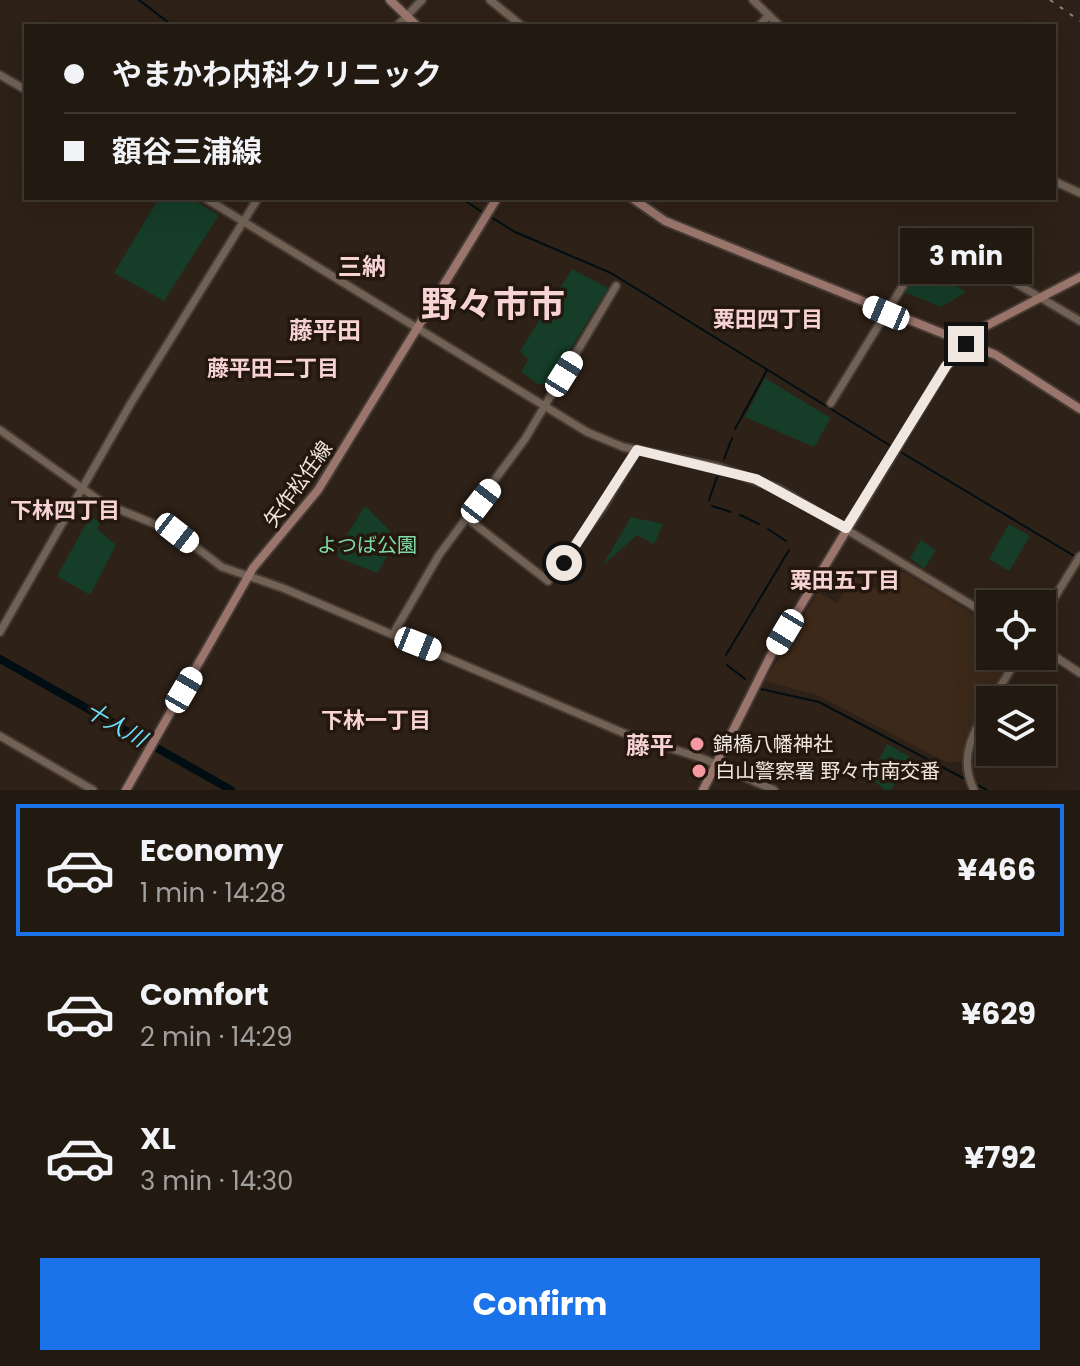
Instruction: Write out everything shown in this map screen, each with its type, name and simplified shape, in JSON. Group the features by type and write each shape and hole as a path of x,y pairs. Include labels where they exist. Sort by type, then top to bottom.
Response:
{"main road":[{"path":"390,0 415,24"},
{"name":"矢作松任線","path":"126,790 249,576 318,490 496,200"},
{"path":"635,200 665,221 1013,364 1080,409"},
{"path":"703,790 766,664 946,366 984,327 1080,277"}],"street":[{"path":"399,24 422,0"},
{"path":"490,0 520,24"},
{"path":"753,0 778,24"},
{"path":"761,24 769,15"},
{"path":"0,75 24,89"},
{"path":"1056,182 1080,193"},
{"path":"208,200 587,432 637,450 756,479 846,528 976,607"},
{"path":"0,632 182,318 257,200"},
{"path":"831,403 934,235 1080,321"},
{"path":"393,634 439,555 468,519 545,405 616,286"},
{"path":"0,430 82,488 121,512 177,533 222,567 393,634 626,734 716,763 774,790"},
{"path":"468,519 548,581 603,507 637,450"},
{"path":"1056,595 1079,558"},
{"path":"1056,657 1080,673"},
{"path":"974,790 969,779 966,752 976,732"},
{"path":"0,736 93,790"}],"shaded area":[{"path":"902,571 976,616 976,670 1006,670 996,686 976,686 976,719 962,762 946,762 817,695 765,681 818,592 837,603 854,576 887,595"}],"green space":[{"path":"158,200 193,200 219,215 164,301 114,273"},
{"path":"917,262 966,292 941,307 900,290"},
{"path":"572,269 608,288 549,384 538,384 521,372 528,360 520,351"},
{"path":"765,378 831,418 814,447 745,417"},
{"name":"よつば公園","path":"365,506 398,539 377,573 339,558 337,551"},
{"path":"90,517 101,522 97,529 116,545 90,595 57,576"},
{"path":"631,517 663,524 654,544 637,535 603,565"},
{"path":"1009,524 1030,536 1009,571 989,559"},
{"path":"921,540 936,550 924,569 910,558"},
{"path":"887,744 909,756 892,789 885,790 870,777"}],"waterway":[{"path":"139,0 170,24"},
{"path":"464,200 485,214"},
{"path":"491,217 515,232 611,273 894,448"},
{"path":"735,429 767,370"},
{"path":"724,459 732,438"},
{"path":"899,451 1076,557"},
{"path":"709,500 717,477"},
{"path":"712,506 731,512"},
{"path":"740,515 759,524"},
{"path":"768,529 786,541"},
{"path":"726,655 789,550"},
{"name":"十人川","path":"0,659 231,790"},
{"path":"727,665 745,679"},
{"path":"761,689 819,702 963,778"},
{"path":"975,784 987,790"}],"railway":[{"path":"1050,0 1080,21"}],"place":[{"name":"錦橋八幡神社","path":"697,744"},
{"name":"白山警察署 野々市南交番","path":"699,771"}],"district":[{"name":"三納","path":"362,267"},
{"name":"野々市市","path":"493,304"},
{"name":"粟田四丁目","path":"768,319"},
{"name":"藤平田","path":"325,331"},
{"name":"藤平田二丁目","path":"273,368"},
{"name":"下林四丁目","path":"65,510"},
{"name":"粟田五丁目","path":"845,580"},
{"name":"下林一丁目","path":"376,720"},
{"name":"藤平","path":"650,746"}],"route":[{"path":"564,563 637,450 718,467 756,479 846,528 946,366 966,344"}]}
